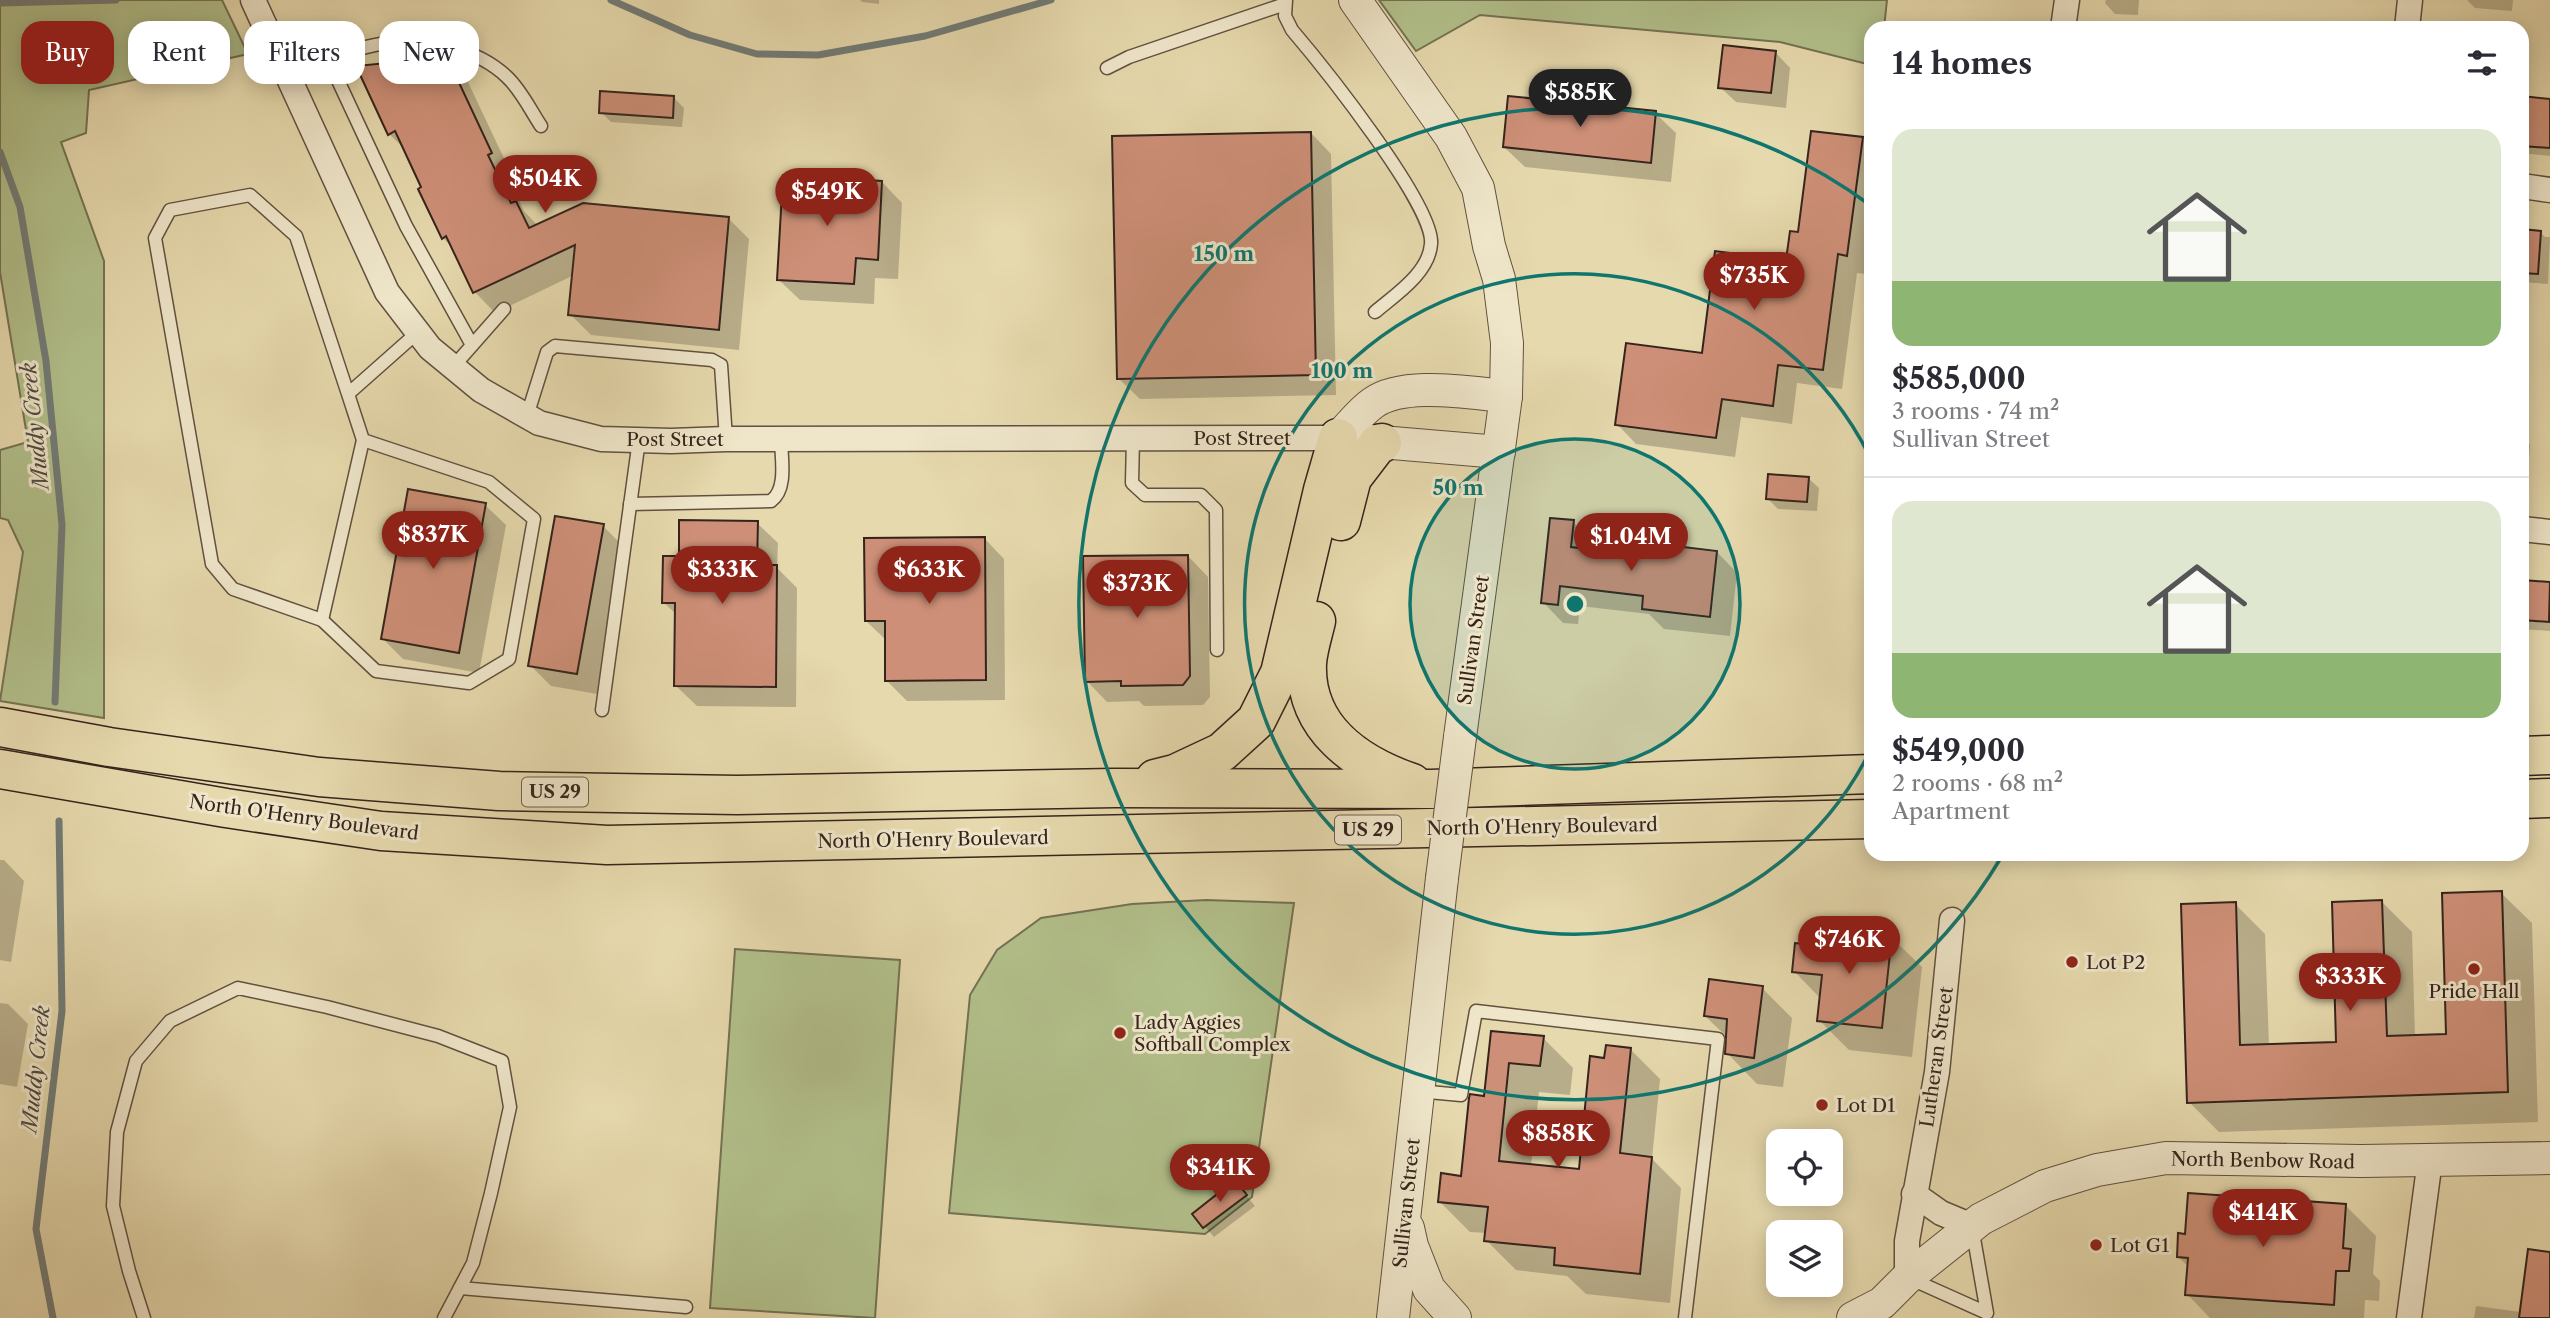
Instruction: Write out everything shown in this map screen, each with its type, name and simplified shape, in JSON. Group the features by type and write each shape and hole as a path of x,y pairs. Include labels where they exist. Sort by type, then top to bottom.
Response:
{"highway":[{"path":"1114,788 1175,774 1222,752 1255,721 1280,673 1323,490 1338,438"},
{"path":"1382,443 1378,444 1352,478 1320,599 1307,663 1312,706 1342,746 1383,773 1431,789"},
{"name":"North O'Henry Boulevard","path":"0,727 109,747 319,777 499,791 737,795 1114,788 1431,789 1864,774"},
{"path":"2529,756 2550,755"},
{"name":"North O'Henry Boulevard","path":"0,769 226,808 381,831 607,845 1864,818"},
{"path":"2529,799 2550,798"}],"street":[{"name":"Post Street","path":"253,0 263,21"},
{"name":"Sullivan Street","path":"1355,0 1451,137 1478,188 1489,246 1499,279 1507,343 1506,396 1442,878 1393,1318"},
{"path":"2064,21 2067,0"},
{"path":"2408,21 2410,0"},
{"name":"Post Street","path":"293,84 387,292 430,348 481,390 539,423 601,439 1338,438 1499,452"},
{"path":"2529,187 2550,190"},
{"path":"1338,438 1373,402 1398,393 1430,390 1506,396"},
{"path":"2529,529 2550,532"},
{"name":"Lutheran Street","path":"1907,1278 1907,1241 1937,1072 1952,920"},
{"name":"North Benbow Road","path":"1853,1318 1882,1303 1907,1278 1981,1219 2045,1186 2097,1170 2166,1158 2243,1161 2550,1158"},
{"path":"2409,1318 2430,1160"},
{"path":"1914,1194 1941,1213 1972,1226"},
{"path":"1405,1211 1412,1246 1429,1289 1455,1318"}],"lane":[{"path":"1107,68 1129,57 1285,2 1285,16 1292,30 1405,180 1430,230 1432,242 1421,267 1406,286 1374,312"},
{"path":"365,49 387,43 449,46 487,60 510,79 541,127"},
{"path":"340,84 407,226 472,345"},
{"path":"322,620 363,440 296,236 250,195 170,210 155,238 212,564 233,589 322,620 376,671 469,683 509,659 534,519 489,482 363,440"},
{"path":"453,367 504,309"},
{"path":"348,394 418,332"},
{"path":"527,416 547,352 555,346 712,360 721,365 726,439"},
{"path":"1133,438 1132,483 1145,495 1201,495 1216,510 1217,650"},
{"path":"630,505 771,501 777,497 782,482 781,439"},
{"path":"602,710 639,440"},
{"path":"144,1318 113,1206 117,1132 136,1061 170,1021 238,988 327,1007 438,1036 502,1061 510,1107 491,1193 472,1263 444,1318"},
{"path":"1418,1091 1461,1095 1476,1011 1718,1039 1685,1318"},
{"path":"1907,1278 1987,1313 1972,1226"},
{"path":"460,1288 667,1312 685,1307"}],"green space":[{"path":"0,0 222,0 244,46 244,55 230,58 230,21 128,21 128,81 89,90 86,133 61,142 104,261 104,718 0,701 23,552 8,520 0,518 0,450 28,442 0,272"},
{"path":"1379,0 1887,0 1885,21 1864,21 1864,63 1780,42 1480,15 1416,51"},
{"name":"Lady Aggies Softball Complex","path":"1206,900 1294,903 1252,1197 1205,1234 949,1213 970,995 997,950 1041,918 1132,904"},
{"path":"735,949 900,960 875,1318 710,1308"}],"building":[{"path":"1723,45 1776,51 1771,93 1718,88"},
{"path":"379,64 379,84 460,84 492,153 488,155 511,203 516,201 529,228 583,203 729,217 719,330 568,315 575,245 473,293 446,236 442,239 395,131 388,135 364,84 365,65"},
{"path":"600,91 674,96 673,118 599,113"},
{"path":"1508,96 1656,111 1651,163 1503,147"},
{"path":"2529,97 2550,99 2550,148 2529,146"},
{"path":"1811,131 1863,137 1847,256 1838,254 1823,370 1778,365 1773,406 1722,399 1716,438 1615,425 1626,343 1702,353 1715,251 1786,260 1790,231 1798,232"},
{"path":"1311,132 1316,375 1117,379 1112,136"},
{"path":"783,175 882,181 878,260 856,258 854,284 777,280"},
{"path":"2529,230 2541,231 2538,274 2529,273"},
{"path":"1768,474 1809,477 1807,502 1766,499"},
{"path":"408,489 486,503 459,653 381,639"},
{"path":"555,516 604,524 577,674 528,666"},
{"path":"1550,518 1574,520 1571,547 1650,556 1651,543 1717,551 1710,617 1642,609 1643,596 1560,586 1558,605 1541,603"},
{"path":"679,520 758,521 757,565 777,565 776,687 674,686 675,603 662,603 663,556 679,556"},
{"path":"985,537 986,680 885,681 885,621 865,621 864,538"},
{"path":"1188,555 1190,676 1183,685 1121,686 1121,681 1085,682 1083,556"},
{"path":"2529,580 2550,582 2549,622 2529,621"},
{"name":"Pride Hall","path":"2502,891 2508,1092 2187,1103 2181,904 2236,902 2240,1045 2336,1042 2332,902 2382,900 2387,1036 2446,1034 2442,893"},
{"path":"1827,928 1892,935 1882,1028 1817,1021 1822,975 1792,972 1795,943 1825,946"},
{"path":"1709,979 1763,986 1754,1058 1725,1054 1727,1019 1704,1016"},
{"path":"1491,1031 1544,1036 1540,1066 1509,1063 1499,1161 1579,1169 1590,1056 1604,1058 1606,1045 1631,1048 1620,1153 1652,1157 1640,1274 1554,1265 1555,1248 1484,1241 1488,1207 1438,1202 1441,1173 1461,1176 1469,1098 1470,1094 1484,1096"},
{"path":"1235,1180 1247,1195 1203,1228 1192,1214"},
{"path":"2188,1193 2346,1204 2343,1248 2351,1249 2349,1271 2336,1271 2334,1305 2185,1295 2188,1258 2177,1257 2178,1233 2185,1234"},
{"path":"2528,1249 2550,1252 2550,1318 2519,1318"}],"waterway":[{"path":"0,3 116,0"},
{"path":"611,0 690,35 757,54 818,55 925,36 1051,0"},
{"name":"Muddy Creek","path":"0,152 20,207 46,361 62,525 55,702"},
{"name":"Muddy Creek","path":"53,1318 36,1229 62,1011 59,821"}],"place":[{"name":"Lot P2","path":"2072,962"},
{"name":"Pride Hall","path":"2474,969"},
{"name":"Lady Aggies Softball Complex","path":"1120,1033"},
{"name":"Lot D1","path":"1822,1105"},
{"name":"Lot G1","path":"2096,1245"}]}
